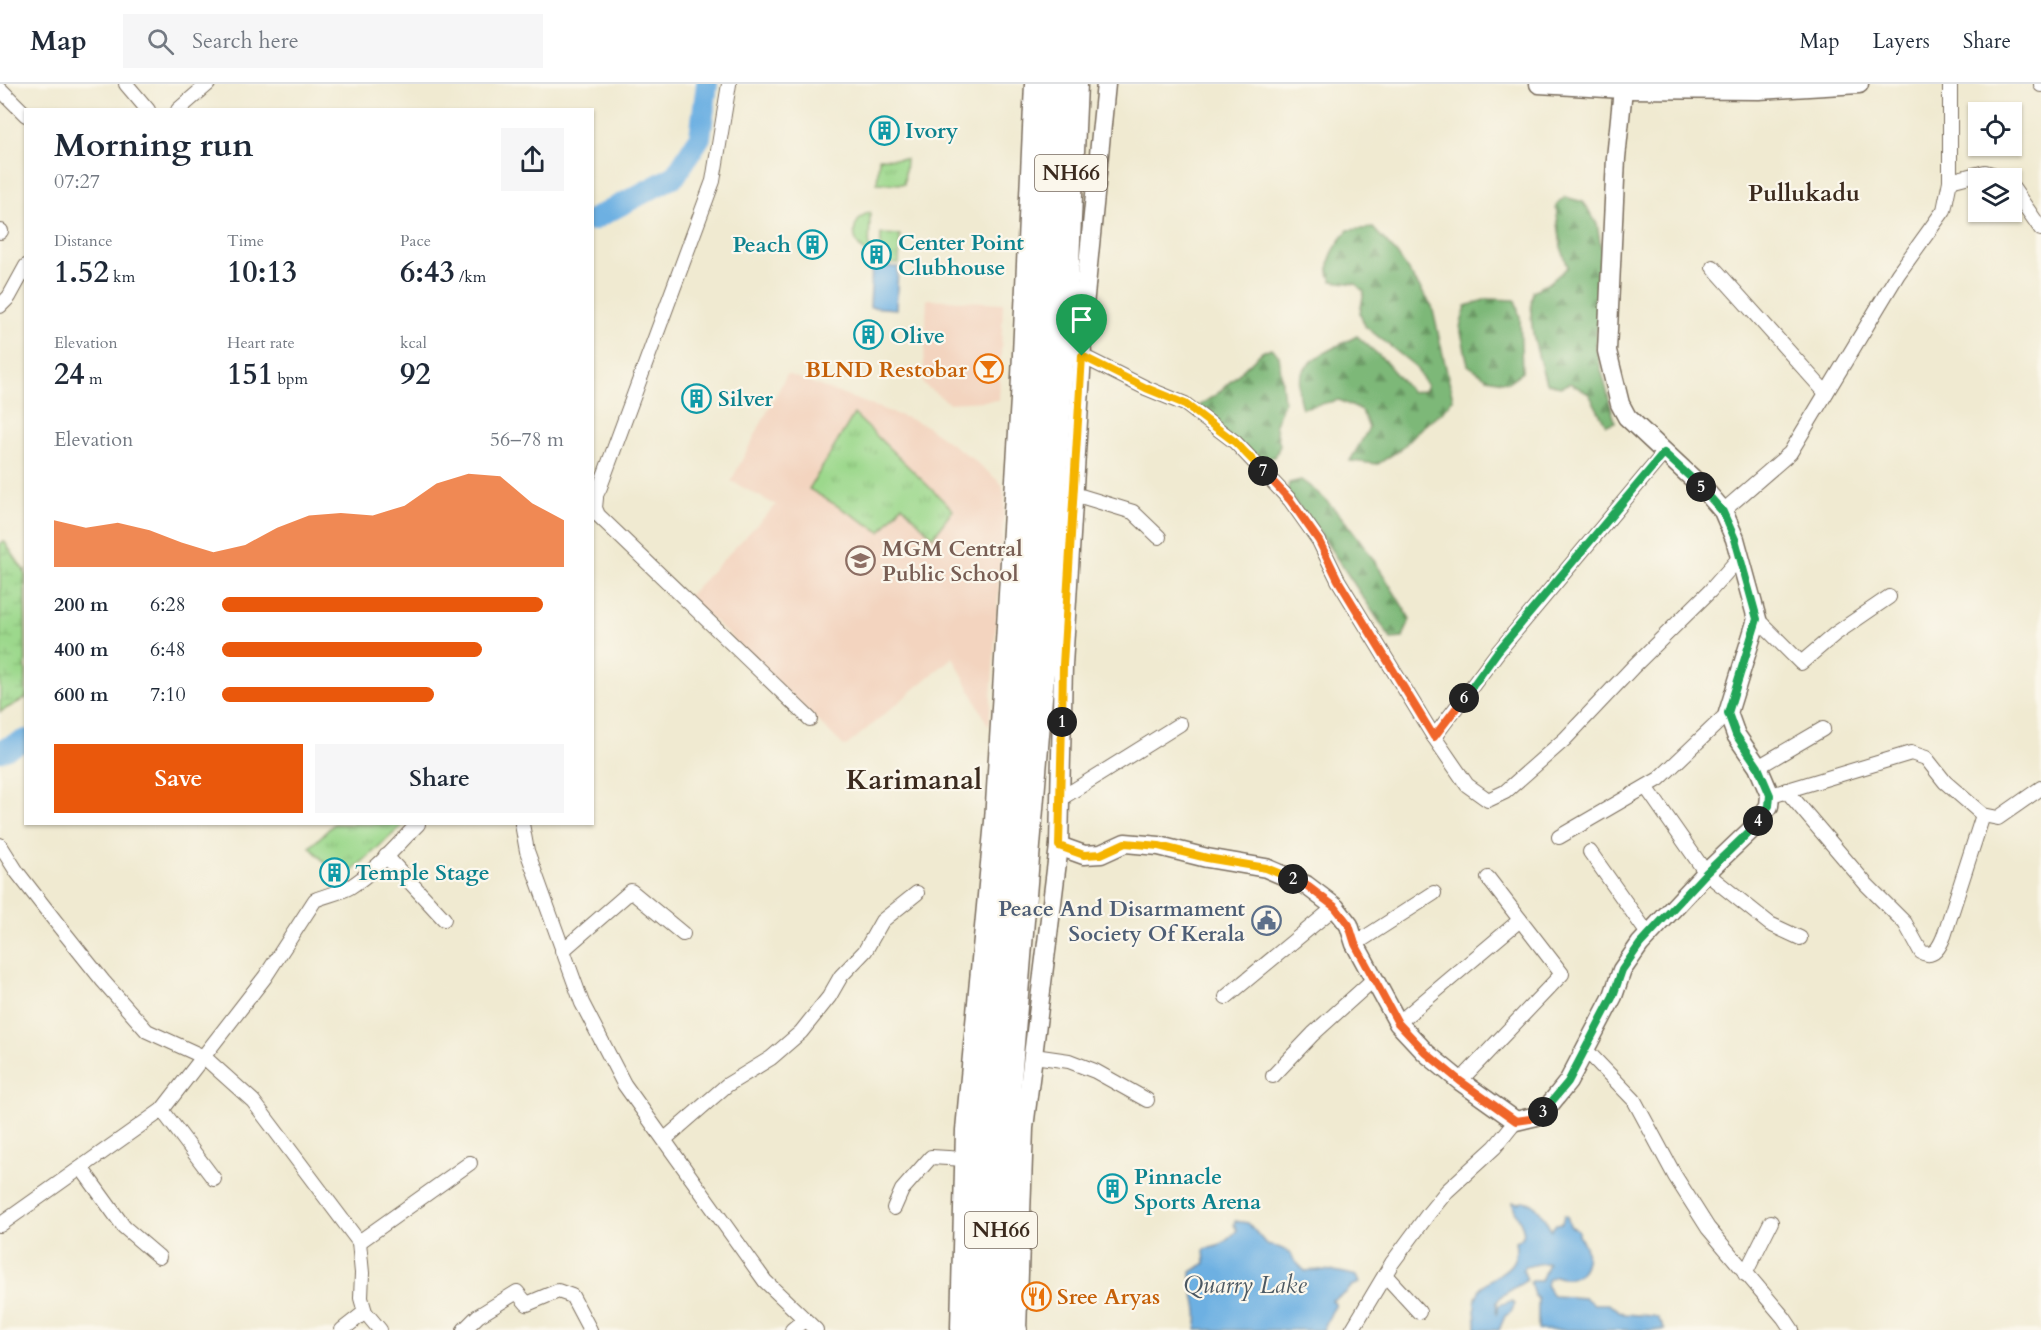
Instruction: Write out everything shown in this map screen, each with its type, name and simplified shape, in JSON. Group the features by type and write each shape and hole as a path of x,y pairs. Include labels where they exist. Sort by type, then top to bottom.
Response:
{"highway":[{"name":"NH66","path":"984,1328 984,1133 1024,650 1053,84"},
{"name":"NH66","path":"984,1328 1005,1130 1044,648 1067,263 1075,84"}],"street":[{"path":"126,84 146,108"},
{"path":"180,108 208,84"},
{"path":"729,84 714,181 594,500 595,508 598,515 810,719"},
{"path":"984,1328 964,1159 965,1130 994,821 1020,399 1034,84"},
{"path":"984,1328 1024,1128 1059,846 1063,665 1082,356 1081,336 1106,84"},
{"path":"1539,84 1623,89 1657,86 1758,90 1859,84"},
{"path":"1723,512 1790,453 1898,274 1944,210 1950,181 1950,84"},
{"path":"0,89 24,113"},
{"path":"1623,89 1616,158 1606,351 1620,404 1627,417 1704,489 1723,512 1740,557 1757,619 1801,663 1835,634 1889,597"},
{"path":"1950,181 1968,176"},
{"path":"2022,201 2041,229"},
{"path":"1713,267 1826,393"},
{"path":"0,306 9,297 24,270"},
{"path":"1082,356 1146,388 1185,404 1235,442 1290,500 1319,541 1338,580 1434,737 1467,785 1488,800 1505,792 1565,739 1634,666 1710,591 1740,557"},
{"path":"1434,737 1498,651 1664,453"},
{"path":"1074,494 1133,512 1159,537"},
{"path":"1559,837 1659,779 1728,713 1757,619"},
{"path":"1728,713 1736,735 1778,793 1905,924 1921,952 1925,954 1929,955 1937,950 1944,936 1983,815"},
{"path":"1060,799 1180,724"},
{"path":"1758,767 1823,729"},
{"path":"1352,1330 1385,1275 1447,1191 1495,1147 1516,1121 1541,1115 1568,1082 1613,996 1622,970 1648,934 1750,831 1778,793 1911,753 1926,758 1945,782 1983,815 1998,818 2041,788"},
{"path":"1646,787 1706,873 1770,924 1800,938"},
{"path":"0,1225 82,1169 162,1110 266,977 315,900 348,888 386,856 417,825"},
{"path":"522,825 527,851 582,1004 624,1084 765,1281 816,1330"},
{"path":"1059,846 1084,855 1101,854 1125,843 1159,846 1207,858 1266,868 1306,885 1335,907 1349,925 1355,944 1398,1023 1426,1053 1460,1081 1516,1121"},
{"path":"0,845 17,872 54,920 147,1031 204,1057 253,1101 359,1242 362,1273 361,1298 365,1312 380,1330"},
{"path":"1590,852 1648,934"},
{"path":"386,856 444,919"},
{"path":"1460,1081 1562,974 1488,878"},
{"path":"562,951 631,891 683,934"},
{"path":"665,1139 727,1085 771,1058 801,1032 829,997 841,976 865,951 882,921 916,893"},
{"path":"1355,944 1434,893"},
{"path":"1226,997 1335,907"},
{"path":"1398,1023 1520,920"},
{"path":"1273,1076 1313,1034 1374,979"},
{"path":"1585,1049 1634,1100 1675,1176 1708,1228 1792,1330"},
{"path":"1034,1056 1069,1061 1095,1071 1147,1100"},
{"path":"162,1110 214,1179"},
{"path":"894,1208 902,1190 931,1157 964,1159"},
{"path":"359,1242 470,1163"},
{"path":"82,1169 124,1227 159,1257"},
{"path":"1745,1274 1771,1222"},
{"path":"1385,1275 1419,1312"},
{"path":"464,1330 478,1316 517,1292 527,1304 558,1291 572,1296 590,1330"},
{"path":"342,1330 365,1312"},
{"path":"792,1330 804,1320"}],"shaded area":[{"path":"927,299 1003,303 999,400 949,403 923,384"},
{"name":"MGM Central Public School","path":"787,374 923,424 970,457 1002,484 1005,499 989,727 953,657 845,747 688,596 776,505 731,481"}],"green space":[{"path":"879,158 906,159 904,184 877,183"},
{"path":"1565,197 1583,202 1597,224 1604,265 1595,346 1615,422 1606,425 1589,394 1570,383 1560,387 1546,383 1534,337 1531,314 1533,291 1549,283 1568,267 1561,247 1556,206"},
{"path":"870,212 869,254 858,245 855,239 855,226 863,216"},
{"path":"1373,228 1397,254 1432,306 1453,399 1401,449 1378,464 1350,461 1369,428 1362,411 1339,400 1302,408 1298,393 1299,380 1304,370 1312,362 1322,354 1357,336 1384,360 1411,392 1424,391 1427,386 1415,366 1365,326 1360,313 1364,292 1356,284 1332,281 1329,274 1332,254 1348,230"},
{"path":"881,234 900,235 899,264 880,263"},
{"path":"1487,299 1515,300 1520,317 1522,372 1508,382 1487,378 1468,365 1460,327 1466,306"},
{"path":"1271,348 1279,355 1284,402 1275,424 1280,445 1275,457 1257,459 1202,415 1200,405 1217,394 1262,352"},
{"path":"854,414 953,510 933,537 902,505 881,532 809,489"},
{"path":"1301,480 1333,508 1376,563 1410,619 1403,638 1391,639 1316,527 1287,493 1289,483"},
{"path":"4,541 24,571 24,699 0,712 0,544"},
{"path":"333,825 403,825 342,880 310,847"}],"water":[{"path":"872,266 898,267 896,309 870,307"},
{"path":"1522,1201 1537,1207 1551,1230 1556,1224 1562,1223 1564,1215 1567,1216 1570,1226 1578,1230 1578,1236 1586,1250 1584,1266 1574,1277 1555,1276 1549,1279 1546,1285 1553,1296 1585,1298 1594,1304 1608,1304 1624,1314 1653,1316 1658,1318 1665,1330 1538,1330 1538,1299 1530,1283 1541,1281 1548,1263 1545,1263 1524,1267 1527,1280 1501,1296 1497,1302 1496,1315 1499,1305 1511,1301 1515,1304 1511,1312 1505,1316 1499,1330 1476,1330 1476,1297 1482,1286 1509,1267 1516,1253 1515,1242 1523,1235 1522,1224 1513,1202"},
{"name":"Quarry Lake","path":"1235,1221 1248,1223 1267,1245 1290,1253 1305,1271 1331,1271 1357,1276 1360,1283 1332,1300 1336,1305 1323,1330 1196,1330 1197,1308 1191,1272 1205,1263 1204,1250 1220,1245 1237,1230 1234,1225"}],"waterway":[{"path":"594,219 675,176 700,137 707,84"},
{"path":"0,751 24,741"}],"place":[{"name":"Ivory","path":"884,130"},
{"name":"Peach","path":"812,244"},
{"name":"Center Point Clubhouse","path":"877,255"},
{"name":"Olive","path":"869,335"},
{"name":"BLND Restobar","path":"988,369"},
{"name":"Silver","path":"697,398"},
{"name":"MGM Central Public School","path":"861,561"},
{"name":"Temple Stage","path":"334,872"},
{"name":"Peace And Disarmament Society Of Kerala","path":"1266,921"},
{"name":"Pinnacle Sports Arena","path":"1113,1189"},
{"name":"Sree Aryas","path":"1036,1296"}],"district":[{"name":"Pullukadu","path":"1804,193"},
{"name":"Karimanal","path":"914,779"}],"route":[{"path":"1082,356 1146,388 1185,404 1235,442 1290,500 1319,541 1338,580 1434,737 1498,651 1664,453 1704,489 1723,512 1735,539 1757,619 1728,713 1736,735 1758,767 1770,795 1769,806 1750,831 1669,911 1640,944 1622,970 1613,996 1568,1082 1541,1115 1516,1121 1460,1081 1426,1053 1398,1023 1355,944 1349,925 1335,907 1306,885 1266,868 1207,858 1159,846 1125,843 1101,854 1084,855 1059,846 1063,665 1082,356"}]}
